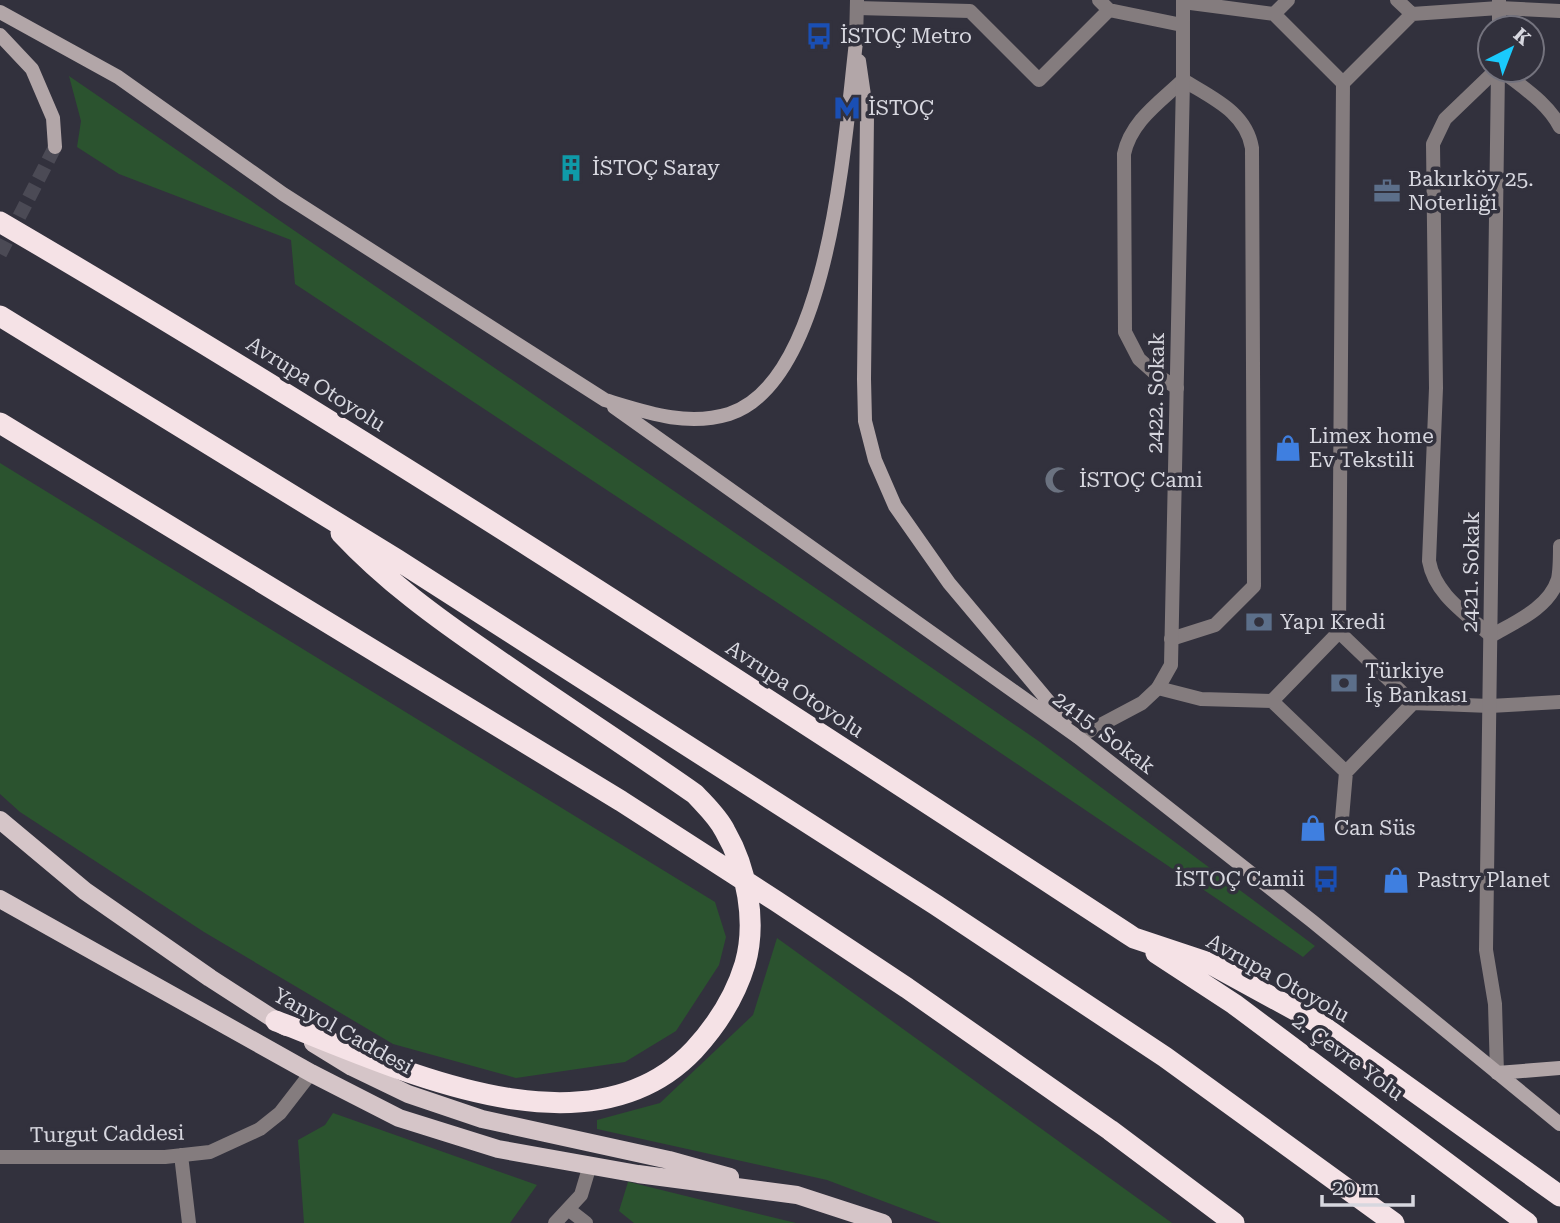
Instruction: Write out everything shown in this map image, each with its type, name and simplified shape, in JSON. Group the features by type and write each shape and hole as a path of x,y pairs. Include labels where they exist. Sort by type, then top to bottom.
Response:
{"highway":[{"name":"Avrupa Otoyolu","path":"0,222 146,307 498,527 1134,939 1209,963 1317,1022 1560,1196"},
{"path":"0,316 321,511 725,768 1166,1057 1394,1223"},
{"path":"0,424 621,801 776,901 907,988 1110,1130 1234,1223"},
{"path":"276,1021 427,1078 467,1090 514,1100 567,1103 615,1097 680,1065 703,1040 738,986 749,947 750,919 739,863 726,832 695,794 425,610 363,557 321,511"},
{"name":"2. Çevre Yolu","path":"1134,939 1234,1004 1527,1223"}],"main road":[{"path":"0,12 118,77 284,194 604,400 662,418 688,419 728,414 754,402 779,376 803,329 831,237 856,43"},
{"path":"0,35 32,69 53,118 55,147"},
{"path":"856,43 867,116 865,422 875,460 895,506 949,583 1078,737"},
{"name":"2415. Sokak","path":"604,400 1078,737 1312,921 1560,1124"},
{"name":"Yanyol Caddesi","path":"0,820 85,891 276,1021 352,1066 408,1094 482,1119 668,1160 797,1195"},
{"path":"0,899 311,1073 399,1118 498,1149 638,1174 797,1195 883,1223"},
{"path":"1497,1073 1560,1069"}],"street":[{"path":"970,11 981,0"},
{"path":"1274,14 1288,0"},
{"path":"1397,0 1412,14"},
{"path":"1183,1 1274,14 1343,83"},
{"name":"2422. Sokak","path":"1158,688 1171,665 1183,1"},
{"path":"856,43 857,4 970,11 1039,80 1104,5 1182,25"},
{"path":"1272,701 1339,632 1343,83 1412,14 1499,4 1560,10"},
{"path":"1171,639 1215,625 1254,586 1252,148 1247,129 1232,111 1183,80 1137,124 1124,154 1125,332 1139,359 1177,388"},
{"path":"1483,84 1445,119 1433,144 1436,388 1429,561 1434,580 1446,596 1491,635 1525,617 1546,600 1559,577 1560,546"},
{"name":"2421. Sokak","path":"1497,1073 1495,1004 1486,950 1498,84"},
{"path":"1518,84 1537,98 1556,118 1560,127"},
{"path":"1339,632 1413,703 1490,706 1560,702"},
{"path":"1078,737 1142,703 1158,688 1201,699 1272,701 1346,772"},
{"path":"1341,830 1346,772 1413,703"},
{"name":"Turgut Caddesi","path":"0,1157 181,1155 210,1152 260,1129 280,1113 311,1073"},
{"path":"181,1155 189,1223"},
{"path":"555,1223 581,1195 590,1165"},
{"path":"568,1209 586,1223"}],"green space":[{"path":"69,76 1040,742 1315,946 1303,957 808,623 295,284 291,240 119,174 77,147 81,121"},
{"path":"0,463 715,902 726,937 719,965 676,1031 625,1062 516,1078 393,1044 204,932 20,812 0,794"},
{"path":"777,938 1172,1223 941,1223 827,1180 597,1129 597,1120 660,1103 753,1015"},
{"path":"333,1113 537,1185 510,1223 304,1223 298,1140 325,1125"},
{"path":"628,1182 796,1223 634,1223 619,1211"}],"tunnel":[{"path":"0,254 55,147"}],"place":[{"name":"İSTOÇ Metro","path":"819,36"},
{"name":"İSTOÇ","path":"847,108"},
{"name":"İSTOÇ Saray","path":"571,168"},
{"name":"Bakırköy 25. Noterliği","path":"1387,191"},
{"name":"Limex home Ev Tekstili","path":"1288,448"},
{"name":"İSTOÇ Cami","path":"1058,480"},
{"name":"Yapı Kredi","path":"1259,622"},
{"name":"Türkiye İş Bankası","path":"1344,683"},
{"name":"Can Süs","path":"1313,828"},
{"name":"İSTOÇ Camii","path":"1326,879"},
{"name":"Pastry Planet","path":"1396,880"}]}
